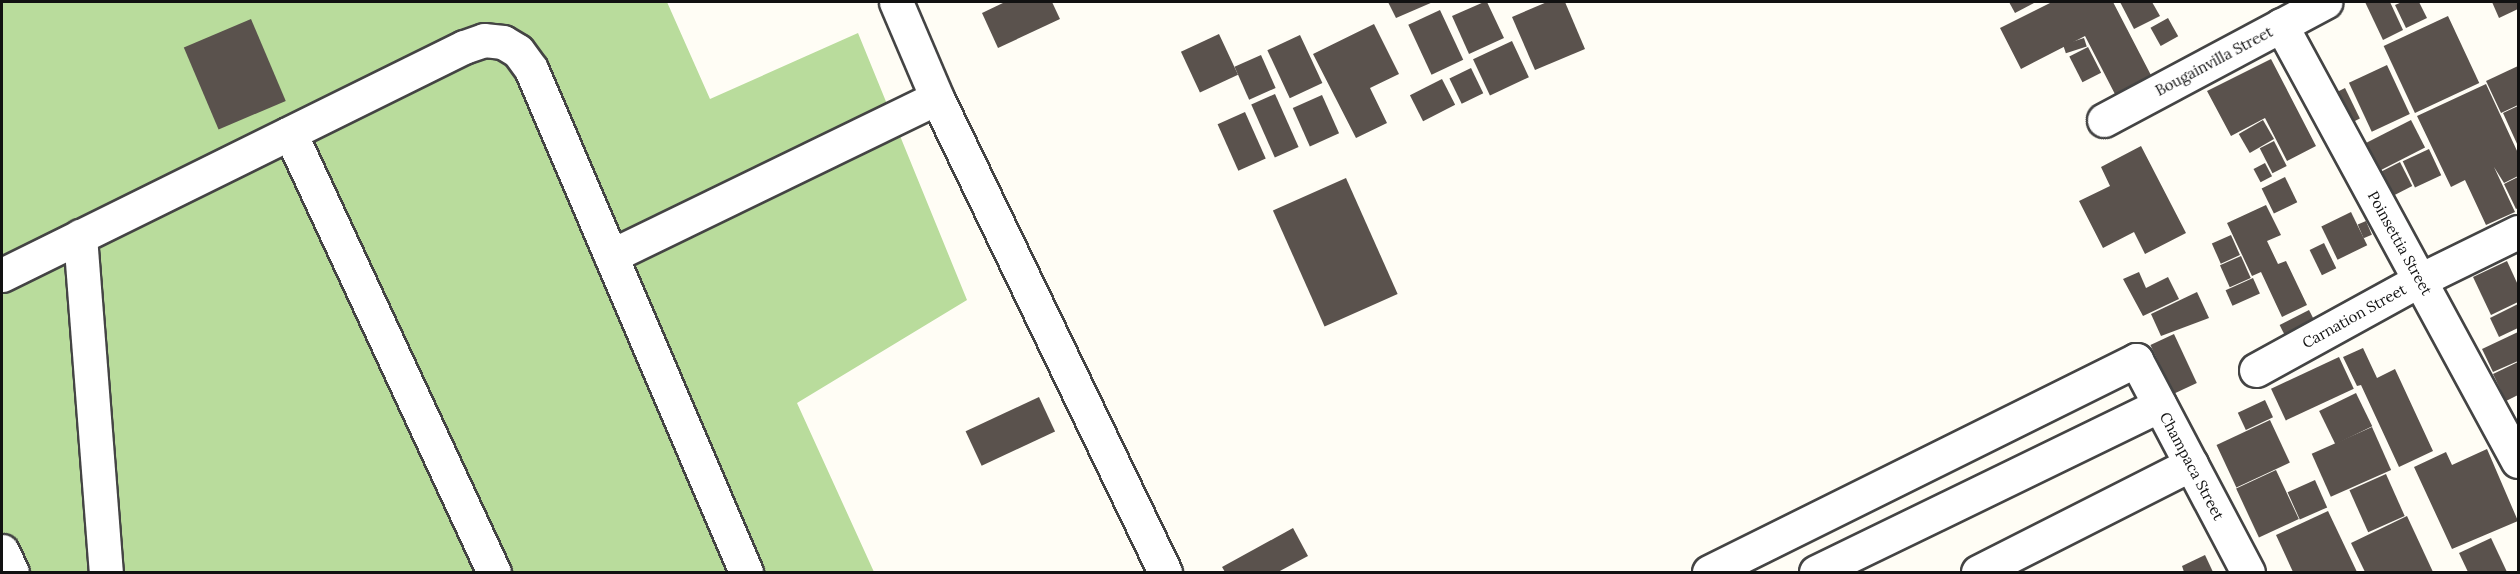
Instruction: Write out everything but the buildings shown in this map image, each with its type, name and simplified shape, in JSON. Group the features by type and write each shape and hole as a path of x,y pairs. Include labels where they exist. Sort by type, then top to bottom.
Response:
{"street":[{"path":"896,2 937,98 1166,573"},
{"name":"Bougainvilla Street","path":"2104,120 2325,2"},
{"name":"Poinsettia Street","path":"2281,25 2518,462"},
{"path":"2,275 464,47 484,40 503,42 518,51 531,69 746,573"},
{"path":"611,256 937,98"},
{"path":"290,133 494,573"},
{"name":"Carnation Street","path":"2256,370 2420,280 2518,232"},
{"path":"80,236 106,573"},
{"name":"Champaca Street","path":"1709,573 2136,360 2248,573"},
{"path":"1816,573 2160,405"},
{"path":"1978,573 2191,464"},
{"path":"2,551 12,573"}],"green space":[{"path":"2,2 667,2 710,99 858,33 967,300 797,403 874,572 2,572"}]}
